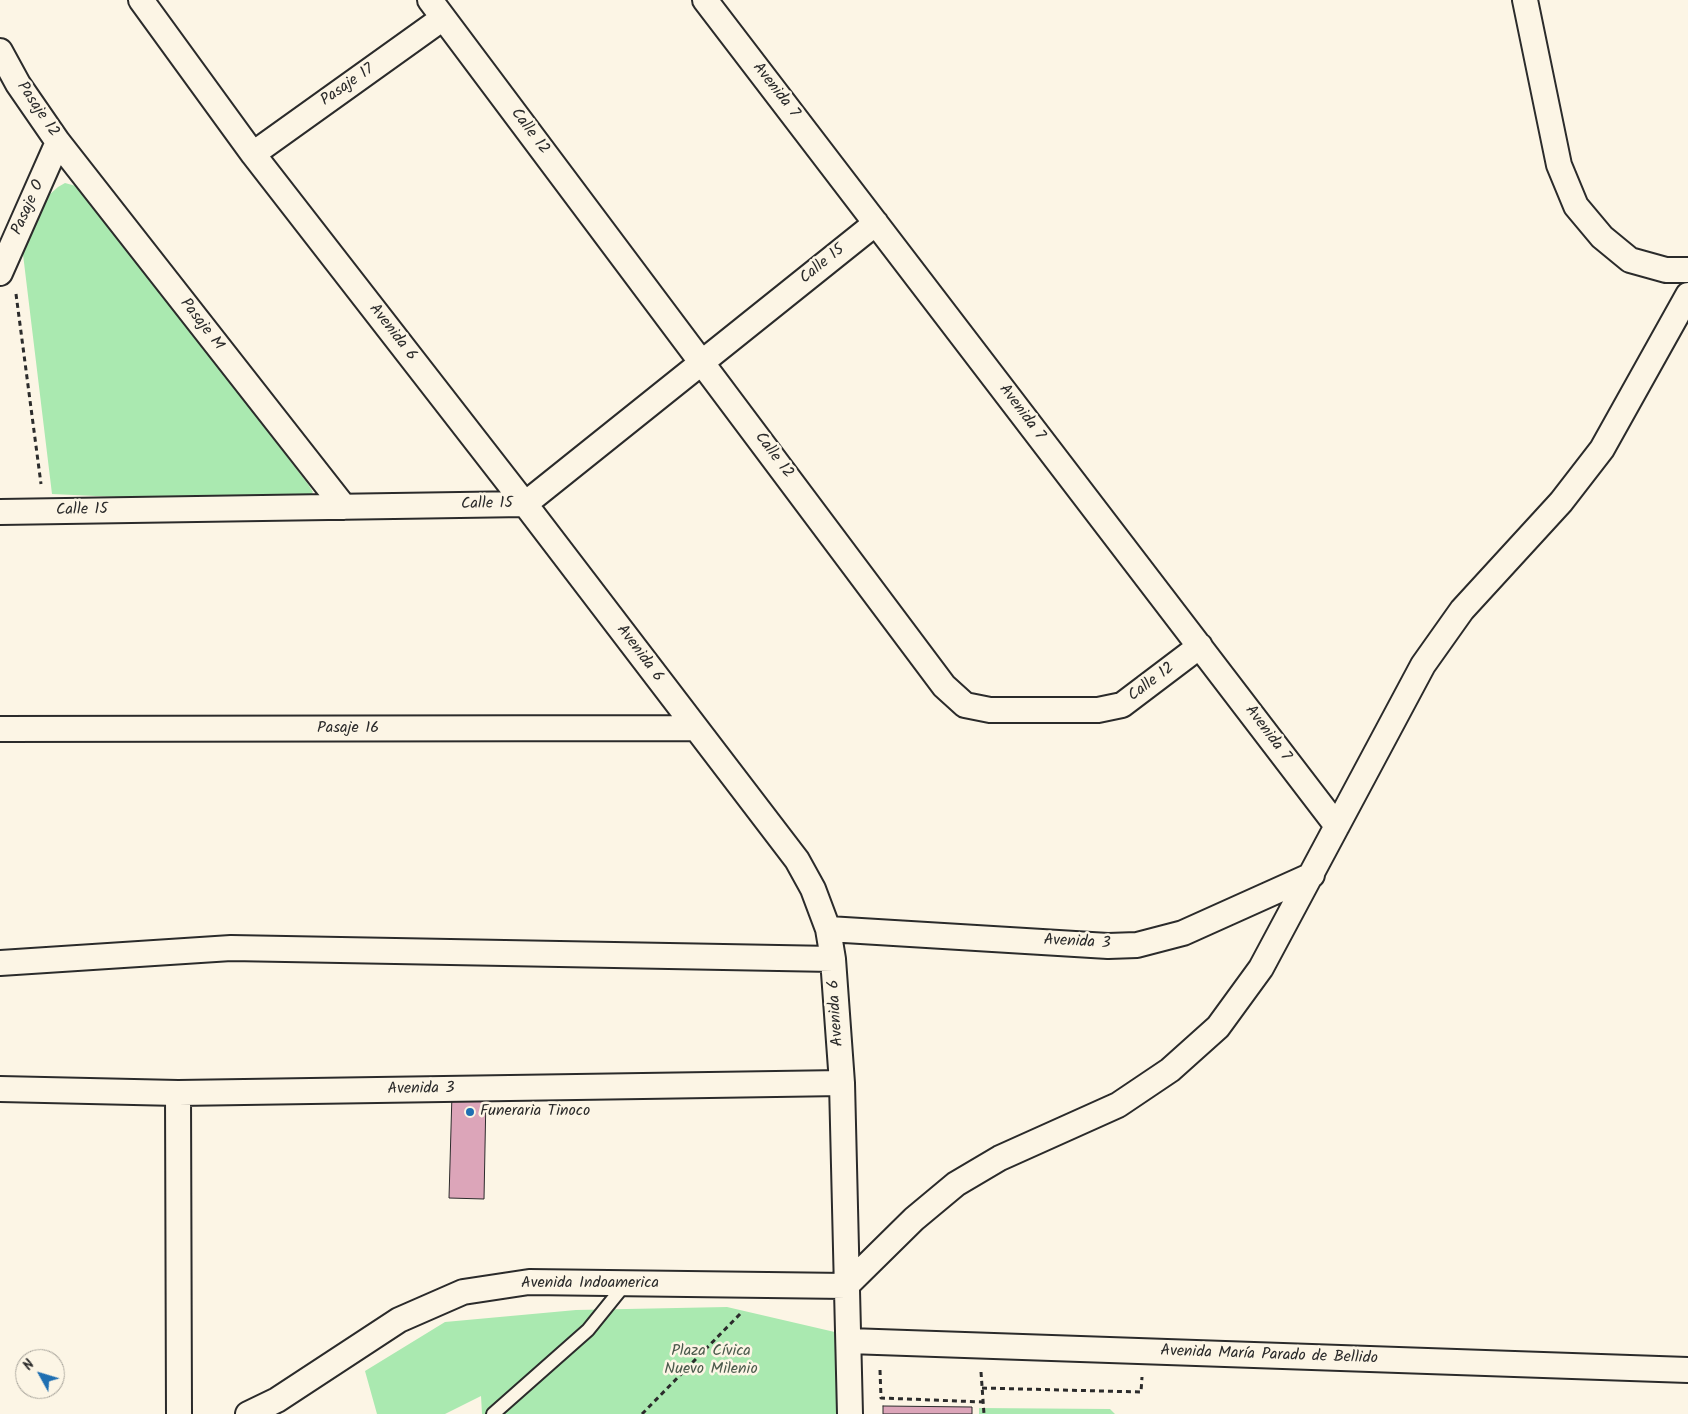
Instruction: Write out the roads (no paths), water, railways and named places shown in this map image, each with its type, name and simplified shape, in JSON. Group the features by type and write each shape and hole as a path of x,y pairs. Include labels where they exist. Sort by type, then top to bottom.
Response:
{"street":[{"name":"Avenida 6","path":"141,0 253,154 525,504 797,860 813,889 828,930 833,959 842,1083 850,1414"},
{"name":"Avenida 7","path":"705,0 1337,826"},
{"path":"1525,0 1559,165 1576,206 1602,237 1630,260 1666,270 1688,270"},
{"name":"Pasaje 17","path":"253,154 436,9"},
{"name":"Calle 12","path":"436,9 944,686 965,705 990,710 1098,710 1122,704 1200,646"},
{"name":"Pasaje 12","path":"0,51 18,84 58,142"},
{"name":"Pasaje O","path":"0,273 58,142"},
{"name":"Pasaje M","path":"58,142 344,507"},
{"name":"Calle 15","path":"0,512 525,504 876,223"},
{"path":"846,1286 914,1219 956,1184 1000,1158 1118,1105 1170,1070 1218,1027 1261,968 1423,665 1462,610 1561,502 1602,450 1688,295"},
{"name":"Pasaje 16","path":"0,729 696,728"},
{"name":"Avenida 3","path":"828,930 1098,945 1138,945 1183,933 1312,875"},
{"path":"0,963 231,948 833,959"},
{"name":"Avenida 3","path":"0,1089 178,1093 842,1083"},
{"path":"178,1093 178,1414"},
{"name":"Avenida Indoamerica","path":"248,1414 276,1400 399,1320 462,1292 529,1282 846,1286"},
{"name":"Avenida María Parado de Bellido","path":"849,1342 1688,1370"}],"lane":[{"path":"493,1414 588,1330 626,1283"}],"place":[{"name":"Funeraria Tinoco","path":"470,1112"}],"park label":[{"name":"Plaza Cívica Nuevo Milenio","path":"711,1361"}]}
